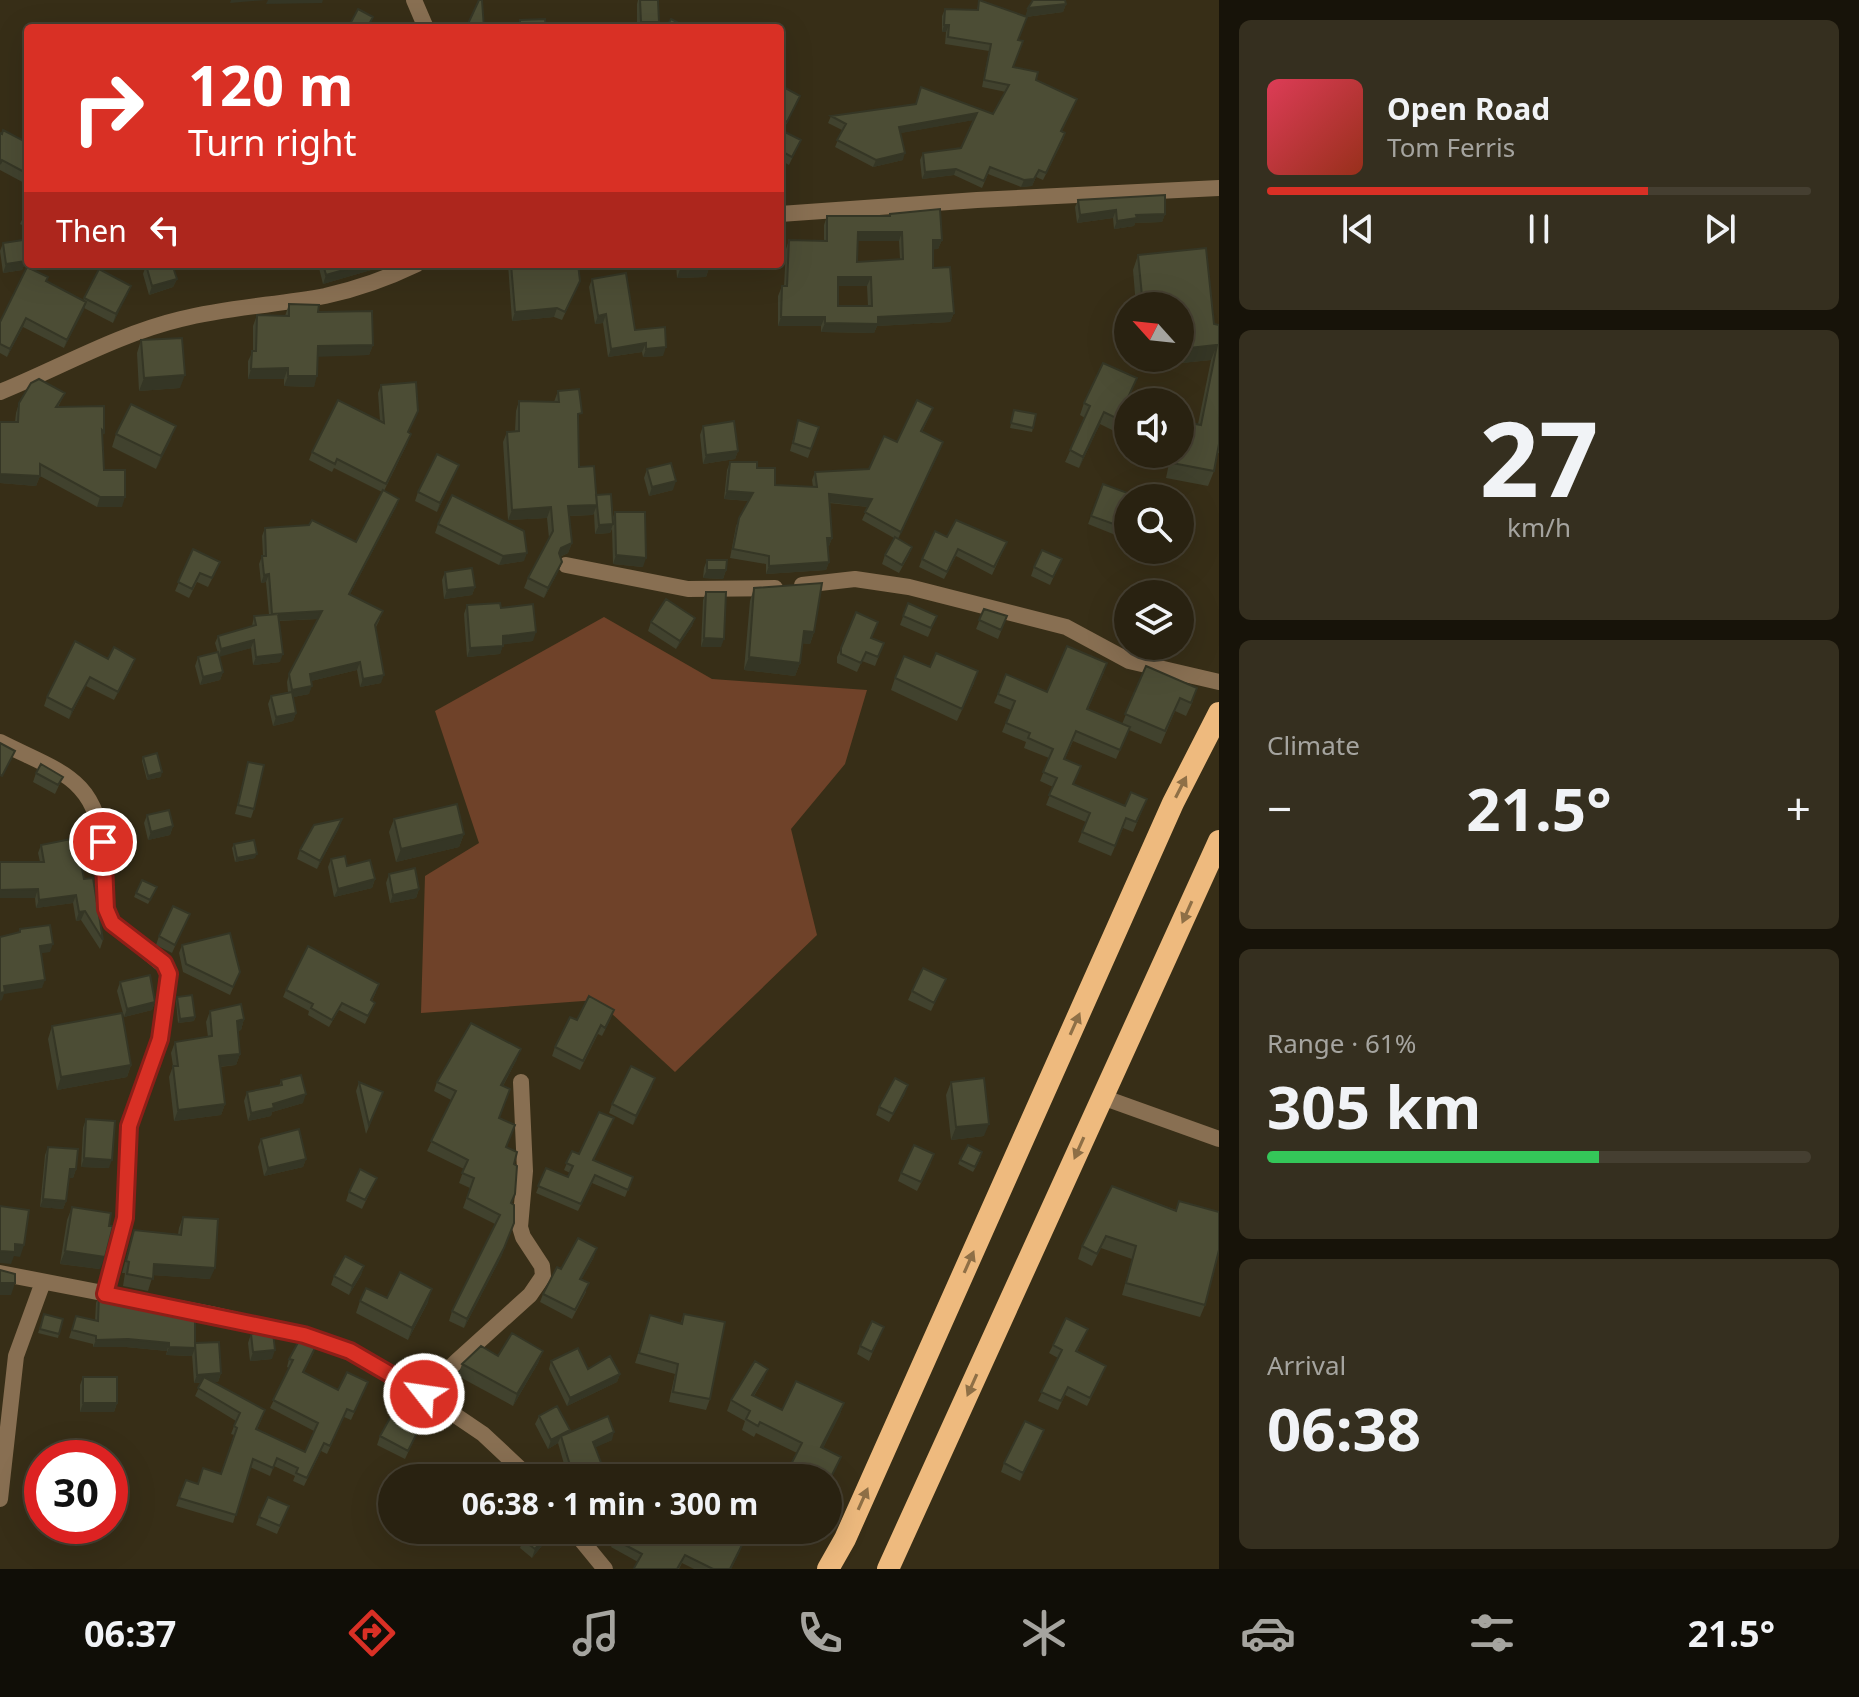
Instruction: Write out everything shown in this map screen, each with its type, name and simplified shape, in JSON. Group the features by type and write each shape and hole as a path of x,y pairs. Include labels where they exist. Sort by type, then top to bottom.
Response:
{"highway":[{"path":"828,1569 845,1539 1173,803 1219,713"},
{"path":"888,1569 1219,841"}],"street":[{"path":"414,0 424,24"},
{"path":"784,214 1219,188"},
{"path":"0,392 178,319 325,296 362,286 407,268"},
{"path":"566,565 688,589 741,590 855,579 881,582 1066,627 1129,661 1219,682"},
{"path":"0,742 73,779 87,794 99,820 103,842 108,916 112,923 168,969 160,1039 129,1126 125,1218 105,1294"},
{"path":"424,1394 530,1295 543,1276 542,1266 520,1227 525,1171 521,1082"},
{"path":"1102,1097 1219,1139"},
{"path":"0,1273 304,1335 350,1351 424,1394 483,1434 515,1464"},
{"path":"0,1499 16,1356 43,1282"},
{"path":"584,1544 605,1569"}],"shaded area":[{"path":"604,617 712,679 867,690 845,764 791,829 817,935 675,1072 597,1000 421,1013 425,876 479,843 435,711"}],"building":[{"path":"479,0 482,0 484,24 468,24"},
{"path":"640,0 658,0 659,22 641,22"},
{"path":"979,0 1027,17 1018,40 1023,41 1013,67 1038,72 1036,80 1077,99 1046,173 1039,170 1034,179 1024,180 990,167 984,181 956,169 925,172 923,153 961,148 977,113 899,127 905,153 876,160 837,140 846,124 831,116 916,104 921,87 993,114 1009,85 984,80 991,44 948,37 949,25 944,25 945,9 978,10"},
{"path":"1033,0 1065,0 1066,4 1028,8"},
{"path":"358,9 373,17 369,24 350,24"},
{"path":"545,19 546,24 520,24 520,20"},
{"path":"784,87 800,96 787,122 784,121"},
{"path":"3,130 24,141 24,172 2,160 0,164"},
{"path":"784,132 801,140 792,157 784,152"},
{"path":"1165,195 1165,214 1136,215 1137,218 1117,221 1116,210 1080,215 1078,200"},
{"path":"940,209 942,240 933,240 933,268 950,267 954,313 878,317 878,324 825,323 825,317 781,317 782,286 787,286 789,240 827,241 827,216","holes":["858,232 902,232 903,259 857,262","838,277 871,277 872,306 838,306"]},
{"path":"23,240 24,261 6,264 3,243"},
{"path":"1206,248 1214,324 1219,325 1219,444 1214,471 1194,467 1194,424 1201,425 1217,345 1194,347 1194,292 1142,292 1138,255"},
{"path":"27,268 48,277 46,281 86,302 67,340 26,318 10,349 0,344 0,322"},
{"path":"147,268 173,268 177,279 152,286"},
{"path":"324,268 351,268 326,275"},
{"path":"511,268 578,268 580,281 565,312 557,308 515,312"},
{"path":"99,269 131,286 116,314 84,298"},
{"path":"626,273 635,330 665,327 666,347 646,349 646,343 611,349 606,314 598,316 592,279"},
{"path":"289,304 319,305 318,312 372,311 373,345 318,346 317,376 288,376 288,368 251,369 252,351 256,351 257,315 289,316"},
{"path":"182,338 185,375 144,378 141,340"},
{"path":"1103,363 1114,368 1114,372 1137,378 1132,388 1114,388 1114,417 1104,412 1083,457 1070,450 1090,406 1084,403"},
{"path":"39,379 65,393 56,407 104,406 104,470 125,470 125,497 100,497 40,464 40,476 0,474 0,422 18,422 19,403 31,383"},
{"path":"416,382 418,411 408,432 411,434 386,484 337,459 335,464 312,452 338,400 384,423 381,385"},
{"path":"579,389 582,413 578,414 579,467 594,466 597,505 568,506 572,543 561,548 562,562 548,588 528,578 553,531 551,507 512,510 507,432 519,431 519,401 559,402 558,391"},
{"path":"917,400 933,408 921,431 943,442 901,532 865,512 872,499 829,494 832,538 827,538 829,562 769,566 769,556 733,549 739,518 753,493 727,491 730,462 757,462 757,468 775,468 775,485 817,487 815,472 869,469 884,436 897,442"},
{"path":"131,404 176,426 161,456 116,434"},
{"path":"1014,410 1036,414 1033,428 1011,423"},
{"path":"798,420 819,427 811,449 793,443"},
{"path":"734,421 738,451 706,455 703,426"},
{"path":"437,454 459,465 440,503 418,492"},
{"path":"671,463 676,481 652,487 647,469"},
{"path":"1103,484 1114,488 1114,524 1091,516"},
{"path":"383,490 399,499 349,594 383,611 375,625 384,675 363,679 360,662 310,674 312,686 292,690 289,674 322,611 272,614 269,574 264,575 262,556 266,556 265,528 309,525 312,520 356,542"},
{"path":"611,494 613,524 599,525 596,495"},
{"path":"452,495 524,531 527,553 503,556 438,524"},
{"path":"615,512 645,512 646,558 616,555"},
{"path":"956,520 1007,542 994,567 958,549 947,572 922,559 935,531 947,537"},
{"path":"895,537 912,547 902,565 885,555"},
{"path":"193,549 220,562 212,578 200,573 192,589 178,582"},
{"path":"1042,550 1062,559 1053,577 1034,567"},
{"path":"707,560 727,560 726,570 707,570"},
{"path":"472,568 475,587 447,590 445,572"},
{"path":"822,583 814,632 804,631 800,663 749,657 754,588"},
{"path":"706,592 726,592 724,639 704,638"},
{"path":"666,599 695,618 680,641 651,622"},
{"path":"500,603 501,608 533,604 536,632 503,636 503,646 470,648 467,605"},
{"path":"908,603 937,616 931,628 903,616"},
{"path":"984,609 1007,616 1001,630 979,620"},
{"path":"856,612 878,622 871,638 884,643 878,657 866,652 861,663 841,654"},
{"path":"278,614 283,654 256,657 254,640 221,649 218,636 256,625 254,616"},
{"path":"75,641 108,659 114,647 135,659 118,692 90,677 72,710 47,697"},
{"path":"1067,646 1107,663 1087,709 1130,727 1120,750 1076,731 1064,759 1081,766 1073,784 1125,806 1131,792 1147,799 1136,822 1126,818 1115,846 1082,832 1090,813 1049,795 1057,778 1043,772 1053,749 1028,738 1030,733 1006,723 1015,701 998,694 1006,674 1047,692"},
{"path":"218,652 223,672 203,677 198,657"},
{"path":"936,653 978,671 962,709 895,678 904,656 930,667"},
{"path":"1146,666 1197,688 1191,703 1180,698 1165,731 1125,714"},
{"path":"292,692 296,713 276,717 271,696"},
{"path":"0,743 15,751 2,776 0,775"},
{"path":"157,753 162,772 148,776 143,757"},
{"path":"248,762 264,765 254,809 238,805"},
{"path":"41,764 63,777 58,785 36,773"},
{"path":"457,804 464,834 401,849 394,819"},
{"path":"169,810 173,826 151,832 147,815"},
{"path":"342,819 320,861 300,850 314,825"},
{"path":"76,838 84,879 93,878 103,940 85,911 79,912 76,895 39,900 38,889 0,890 0,862 44,862 41,845"},
{"path":"254,840 257,854 237,858 234,844"},
{"path":"117,841 132,842 130,860 117,859"},
{"path":"345,856 347,866 370,860 375,879 338,889 331,859"},
{"path":"415,868 419,889 393,895 389,874"},
{"path":"142,880 157,887 150,900 136,893"},
{"path":"173,906 190,914 175,945 159,936"},
{"path":"50,925 53,944 40,946 45,980 4,986 5,992 0,993 0,937 20,932 20,929"},
{"path":"230,933 240,972 233,987 186,964 182,945"},
{"path":"308,946 379,984 368,1016 342,1003 332,1020 311,1008 313,1004 286,990"},
{"path":"923,968 946,979 934,1003 912,991"},
{"path":"150,975 155,1002 127,1009 120,982"},
{"path":"192,995 195,1017 180,1019 177,997"},
{"path":"589,996 614,1010 605,1028 601,1025 583,1061 555,1047 570,1017 577,1020"},
{"path":"241,1004 244,1019 237,1021 240,1054 219,1056 225,1104 178,1110 173,1066 178,1066 175,1042 212,1036 210,1011"},
{"path":"122,1013 131,1065 61,1077 52,1026"},
{"path":"471,1023 521,1049 501,1085 510,1089 499,1118 515,1125 506,1147 517,1152 514,1164 517,1166 515,1194 511,1203 514,1205 514,1223 467,1319 452,1311 500,1215 467,1198 474,1178 462,1173 468,1160 431,1141 456,1091 437,1082"},
{"path":"631,1066 655,1078 636,1116 612,1104"},
{"path":"301,1075 306,1094 273,1104 274,1108 251,1113 247,1092 282,1085 281,1080"},
{"path":"895,1078 908,1085 893,1114 879,1107"},
{"path":"984,1078 989,1124 956,1127 951,1082"},
{"path":"359,1082 383,1092 369,1125"},
{"path":"599,1112 614,1118 593,1160 633,1177 628,1190 595,1175 581,1204 538,1186 546,1168 568,1177 573,1166 566,1163 572,1151 579,1154"},
{"path":"86,1119 115,1121 112,1160 84,1158"},
{"path":"299,1129 306,1159 268,1168 261,1139"},
{"path":"914,1145 934,1154 921,1182 901,1173"},
{"path":"968,1145 982,1152 975,1167 960,1160"},
{"path":"48,1147 78,1149 76,1169 70,1169 66,1201 43,1199"},
{"path":"360,1169 377,1178 365,1200 349,1192"},
{"path":"1112,1186 1176,1211 1179,1201 1219,1212 1219,1250 1205,1305 1126,1283 1136,1246 1106,1236 1097,1254 1082,1246"},
{"path":"0,1206 29,1210 24,1245 15,1244 15,1252 0,1251"},
{"path":"72,1207 111,1213 109,1226 113,1226 105,1257 65,1251"},
{"path":"183,1217 218,1219 215,1268 154,1264 153,1279 127,1274 129,1262 126,1261 134,1230 181,1235"},
{"path":"578,1238 597,1248 580,1279 589,1283 575,1310 543,1294 557,1267 561,1269"},
{"path":"345,1256 364,1266 352,1286 334,1276"},
{"path":"0,1270 15,1274 15,1283 0,1283"},
{"path":"400,1272 432,1289 412,1328 360,1301 366,1288 387,1298"},
{"path":"99,1295 160,1307 159,1311 195,1314 195,1348 169,1347 169,1343 128,1339 96,1340 96,1336 72,1330 76,1316 98,1321"},
{"path":"44,1314 63,1319 59,1334 40,1329"},
{"path":"684,1314 725,1322 710,1399 673,1392 678,1364 639,1353 650,1315 682,1324"},
{"path":"1066,1318 1088,1329 1076,1351 1106,1366 1090,1398 1068,1387 1061,1401 1041,1392 1062,1350 1053,1345"},
{"path":"872,1321 884,1327 872,1352 860,1346"},
{"path":"273,1332 275,1350 253,1352 251,1334"},
{"path":"512,1333 543,1351 517,1394 462,1364 481,1346 498,1356"},
{"path":"301,1337 317,1344 303,1372 338,1390 347,1372 368,1382 354,1412 347,1409 330,1446 324,1443 307,1478 296,1473 298,1468 277,1458 273,1468 253,1459 236,1515 179,1498 186,1480 198,1484 203,1468 221,1474 237,1428 234,1426 240,1413 198,1388 204,1377 265,1410 256,1429 305,1452 318,1423 273,1400"},
{"path":"219,1342 221,1373 197,1375 195,1343"},
{"path":"578,1348 588,1369 610,1356 620,1374 570,1398 551,1361"},
{"path":"755,1361 768,1369 752,1395 782,1410 796,1381 844,1403 821,1447 841,1457 838,1464 791,1464 802,1443 760,1422 758,1426 746,1419 750,1411 731,1400"},
{"path":"83,1377 117,1377 117,1403 83,1403"},
{"path":"557,1406 570,1430 551,1440 539,1416"},
{"path":"395,1409 422,1423 408,1451 380,1436"},
{"path":"608,1416 614,1432 593,1442 602,1464 570,1464 561,1436"},
{"path":"1025,1421 1044,1430 1023,1473 1004,1463"},
{"path":"268,1497 289,1506 280,1526 259,1517"},
{"path":"623,1544 742,1544 730,1569 713,1569 685,1555 677,1569 635,1569 642,1554"}],"route":[{"path":"103,842 108,916 112,923 164,963 169,974 160,1039 129,1126 125,1218 105,1294 304,1335 350,1351 424,1394"}]}
